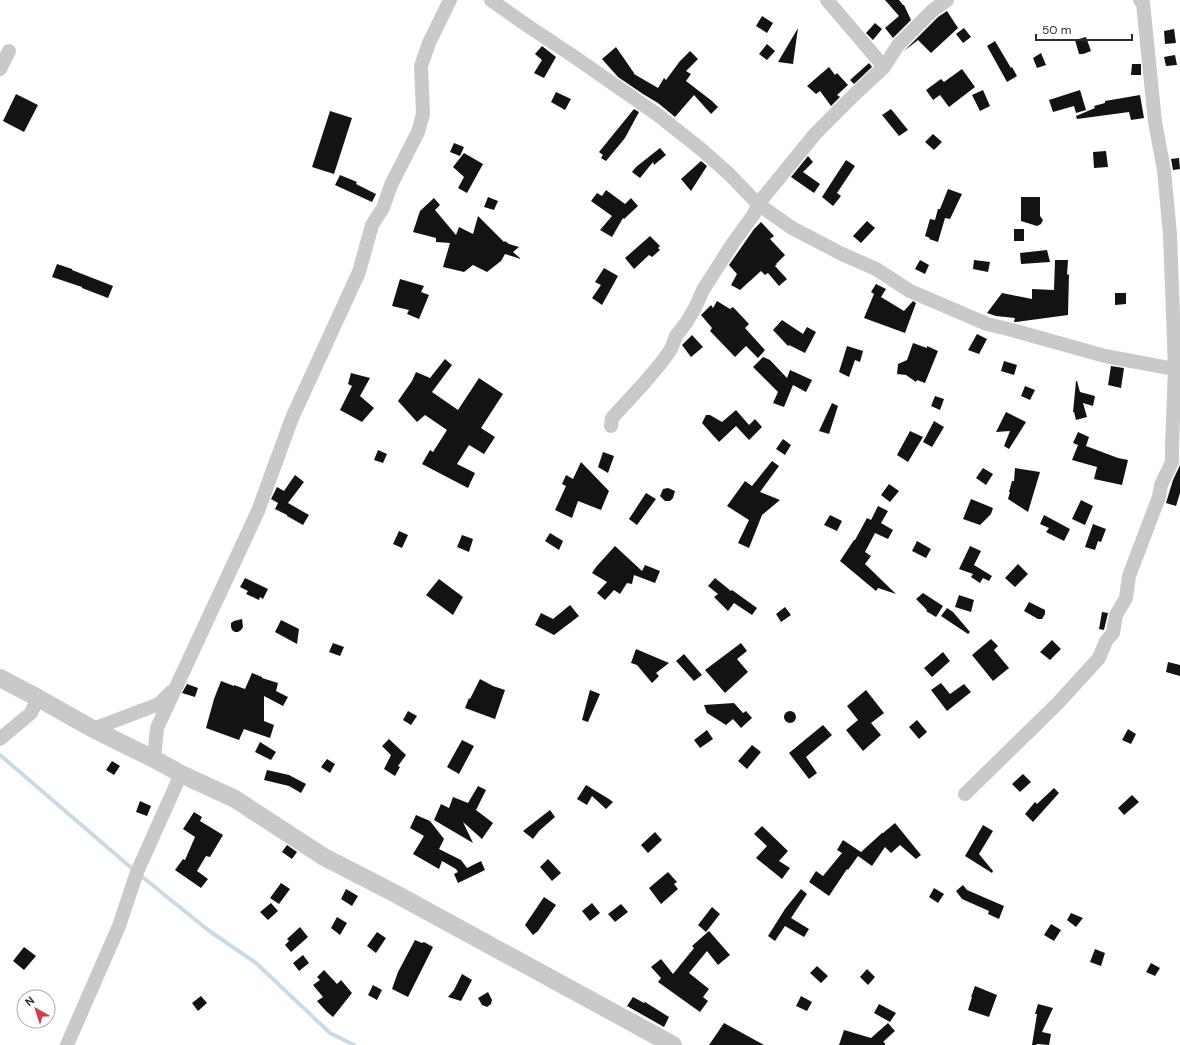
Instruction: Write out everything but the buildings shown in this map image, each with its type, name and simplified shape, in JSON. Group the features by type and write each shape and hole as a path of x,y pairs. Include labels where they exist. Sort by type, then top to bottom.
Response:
{"street":[{"path":"154,759 157,728 258,511 292,418 356,279 372,225 383,208 391,185 418,132 423,114 421,66 429,43 450,0"},
{"path":"491,0 658,115 702,150 729,174 758,204 792,228 842,254 876,269 910,291 987,324 1105,356 1178,370"},
{"path":"827,0 884,67"},
{"path":"611,426 612,418 646,382 671,349 676,336 695,308 702,290 754,214 758,204 815,134 884,67 898,45 932,11 947,0"},
{"path":"965,794 1058,703 1099,658 1106,641 1113,633 1116,615 1126,598 1129,576 1159,497 1161,485 1172,462 1178,370 1170,235 1164,170 1155,122 1143,4 1140,0"},
{"path":"0,68 9,50"},
{"path":"0,678 93,729 235,800 324,857 396,894 673,1045"},
{"path":"93,729 159,704 176,688"},
{"path":"0,739 31,713 38,698"},
{"path":"67,1045 119,926 137,872 182,774"}],"waterway":[{"path":"0,755 135,871"},
{"path":"140,875 208,930 256,963 330,1033 354,1045"}]}
